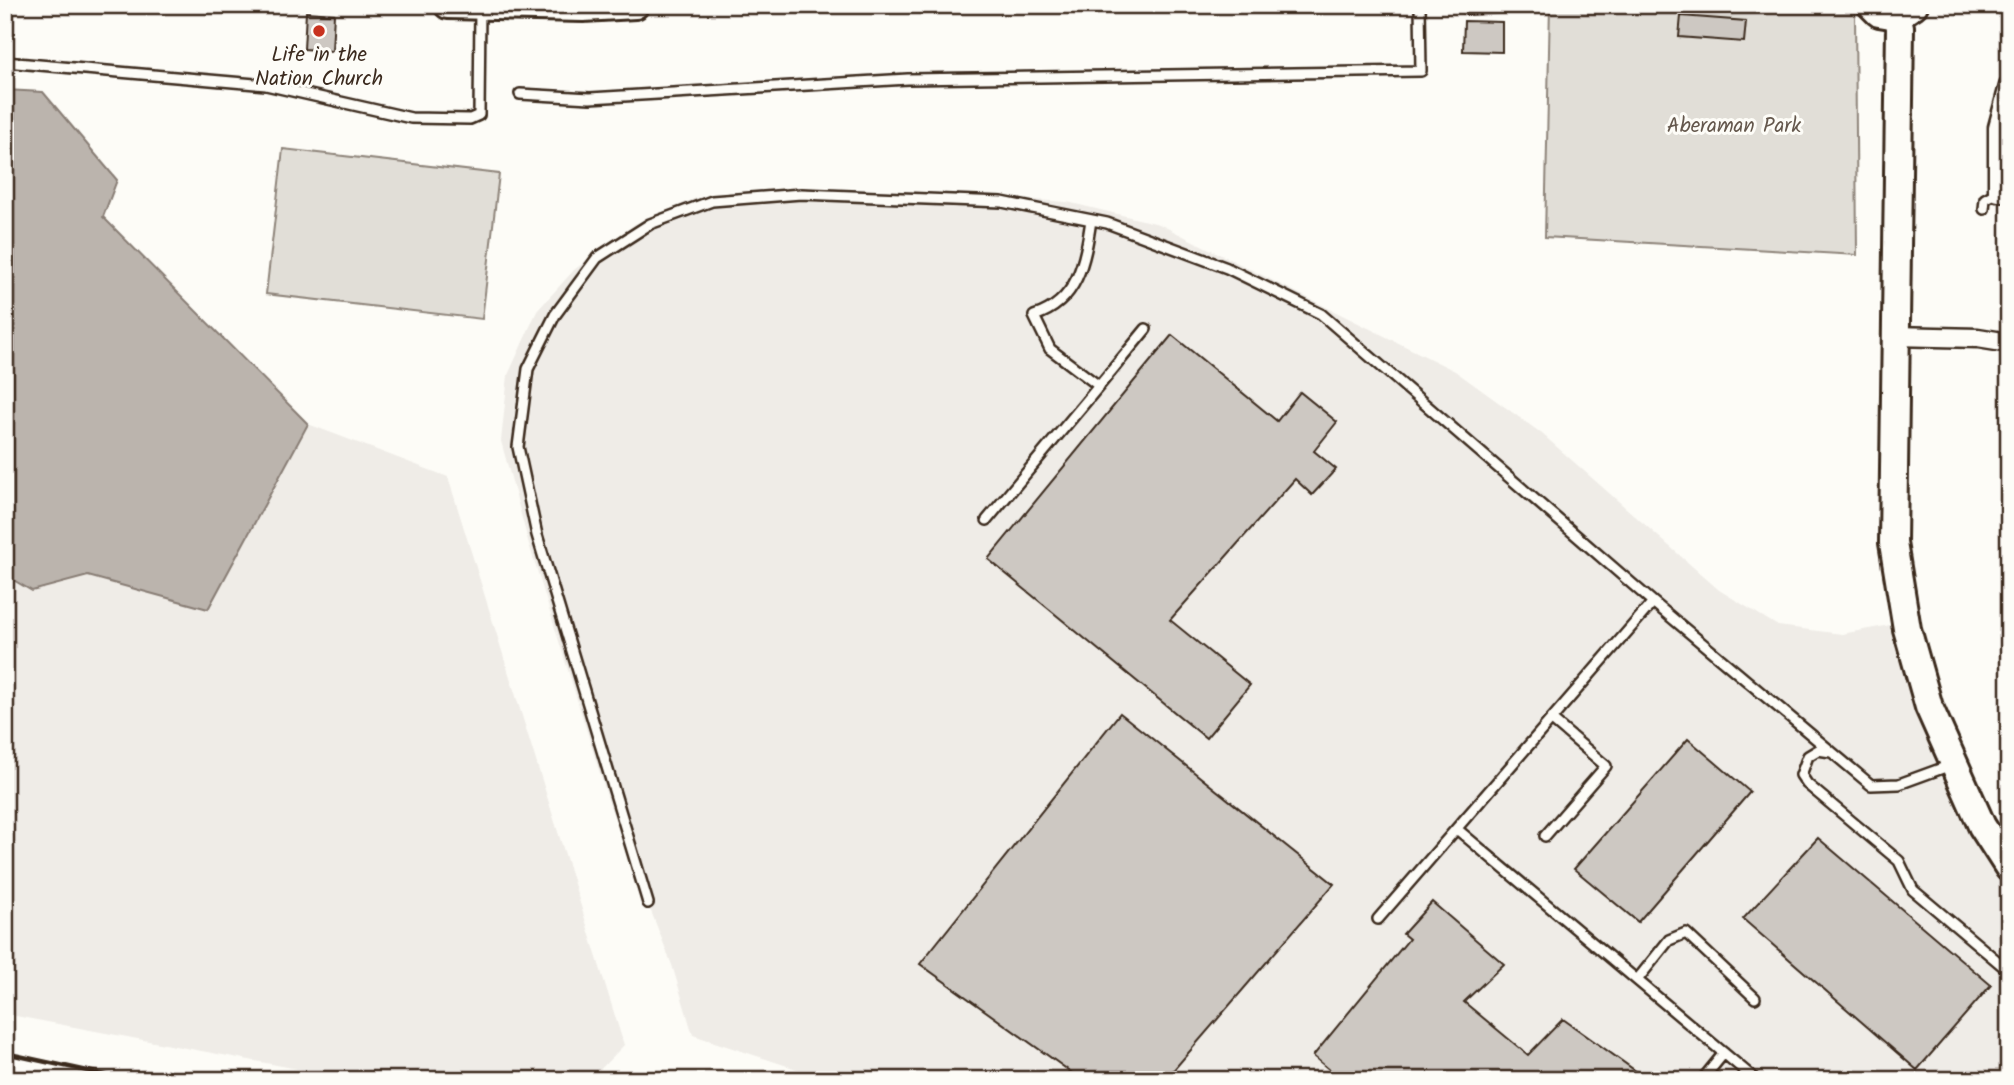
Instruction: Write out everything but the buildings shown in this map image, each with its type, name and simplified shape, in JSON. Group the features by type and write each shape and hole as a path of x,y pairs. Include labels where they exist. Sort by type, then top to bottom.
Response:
{"main road":[{"path":"448,5 635,5"},
{"path":"1871,5 1879,13 1905,11 1900,27 1893,543 1907,629 1929,707 1982,826 2009,868"}],"street":[{"path":"2003,192 1998,127 2009,86"},
{"path":"1894,336 1978,338 2009,343"}],"lane":[{"path":"520,94 590,98 908,79 1421,71 1420,5"},
{"path":"1467,9 1533,5"},
{"path":"5,62 266,85 411,118 470,119 479,115 478,7"},
{"path":"1984,209 1985,199 2003,192"},
{"path":"648,903 537,535 518,447 528,369 555,316 597,258 650,224 712,201 800,194 1002,202 1091,220 1227,268 1321,314 1653,602 1871,785 1899,784 1953,765"},
{"path":"1091,220 1085,260 1072,291 1044,313 1034,316 1050,349 1099,386"},
{"path":"987,520 1146,329"},
{"path":"1378,919 1458,830 1653,602"},
{"path":"1545,836 1606,766 1552,720"},
{"path":"1833,753 1818,750 1808,756 1801,775 1807,784 1899,862 1913,890 2009,971"},
{"path":"1458,830 1756,1080"},
{"path":"1637,980 1669,940 1686,933 1755,998"},
{"path":"1702,1080 1724,1053"}],"shaded area":[{"path":"5,90 43,92 117,180 103,217 308,424 208,609 88,576 32,591 5,575"},
{"path":"785,189 905,191 1067,202 1159,224 1455,371 1541,433 1719,590 1778,626 1842,634 1890,625 1921,715 1997,871 2009,887 2009,1080 830,1080 693,1035 672,965 610,806 529,544 501,441 508,375 537,311 574,270 635,224 696,198"},
{"path":"308,424 448,477 624,1045 590,1080 356,1080 5,1014 5,575 32,591 88,576 208,609"}],"green space":[{"name":"Aberaman Park","path":"1550,5 1777,5 1855,12 1857,255 1545,237"},
{"path":"283,149 499,174 482,319 266,294"}],"railway":[{"path":"5,1053 129,1080"}],"place":[{"name":"Life in the Nation Church","path":"319,31"}]}
